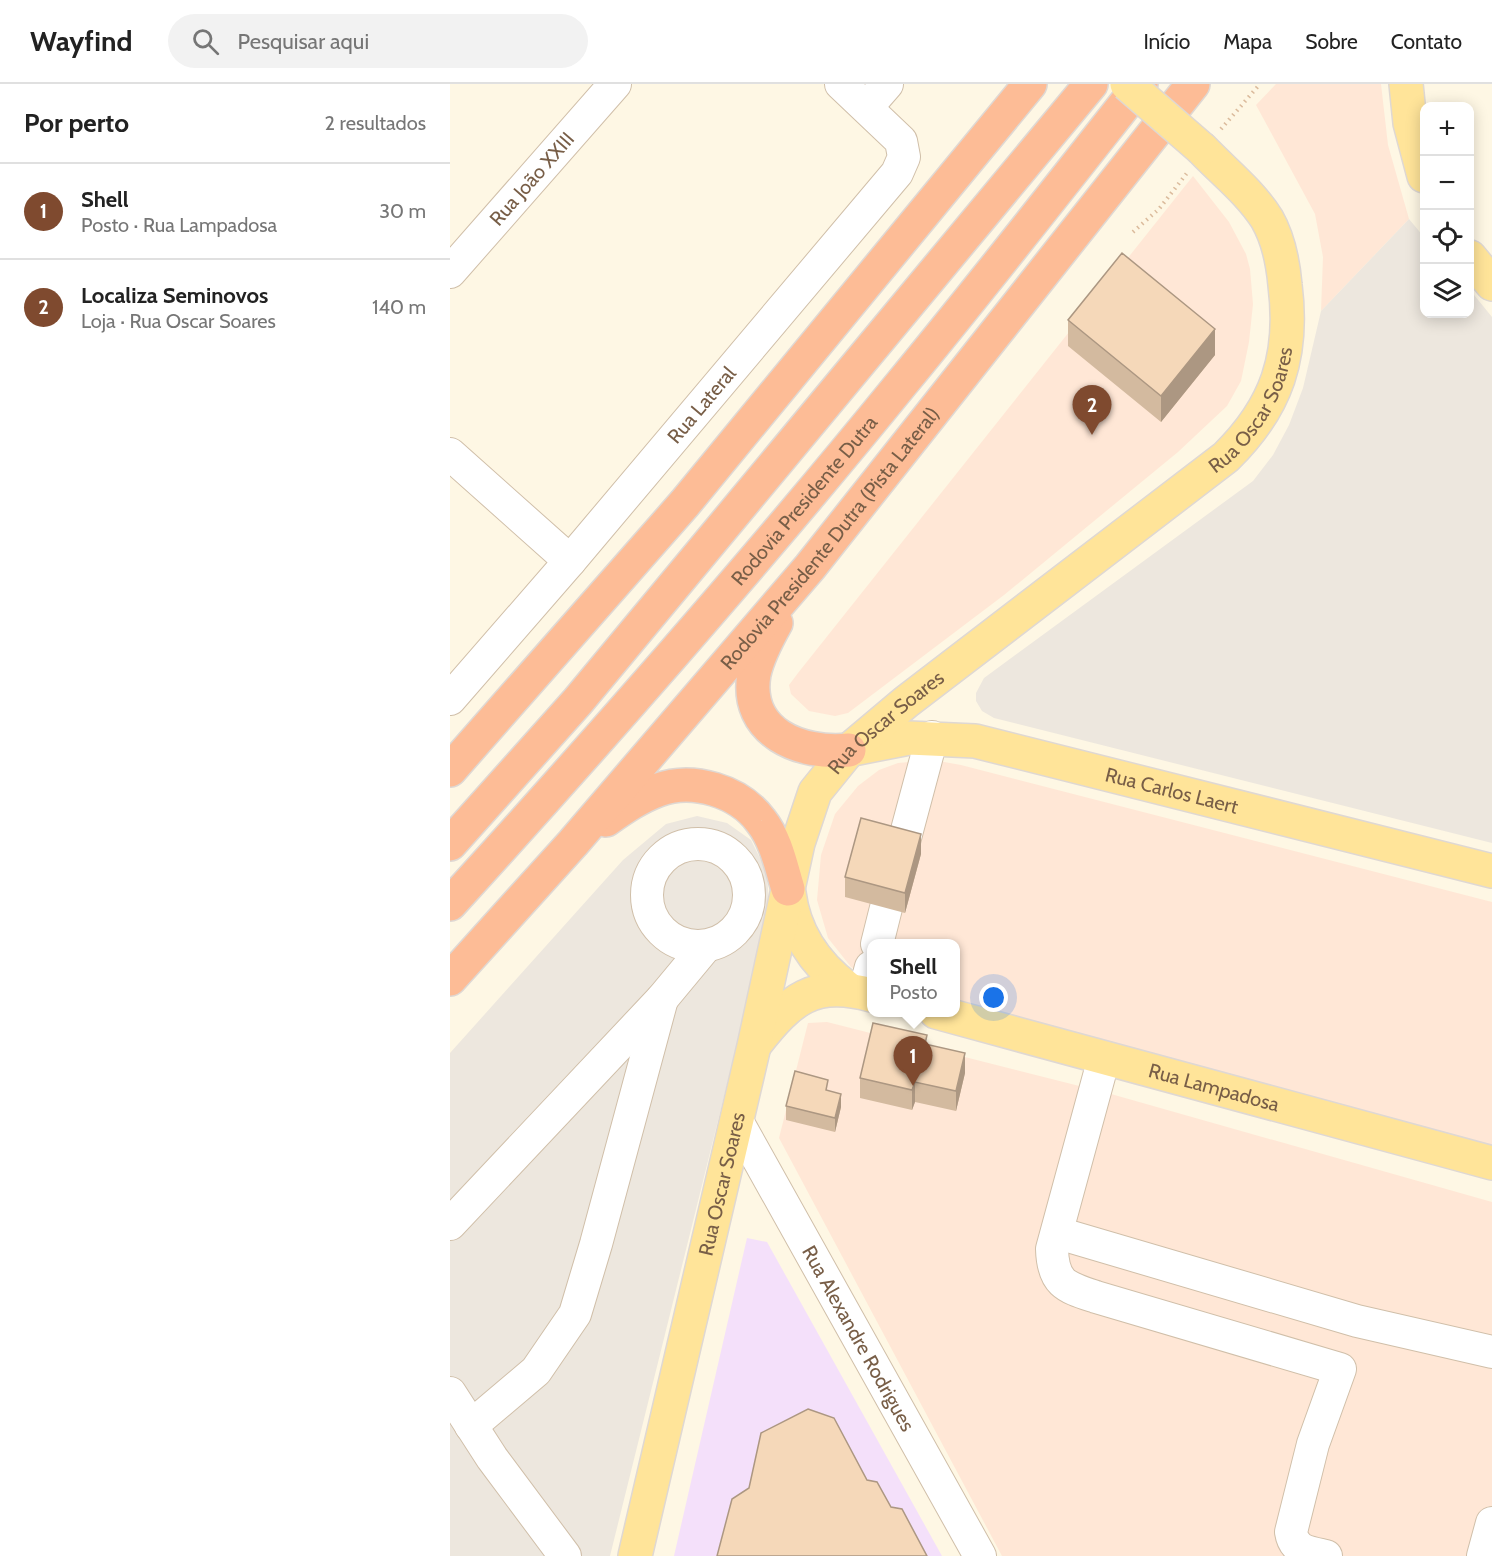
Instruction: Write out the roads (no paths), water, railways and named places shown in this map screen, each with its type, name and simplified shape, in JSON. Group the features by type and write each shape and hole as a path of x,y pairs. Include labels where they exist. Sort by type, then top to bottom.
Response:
{"highway":[{"path":"450,770 685,503 1030,84"},
{"path":"450,844 578,701 1091,84"},
{"name":"Rodovia Presidente Dutra","path":"450,904 753,562 903,382 1141,84"},
{"name":"Rodovia Presidente Dutra (Pista Lateral)","path":"450,979 573,843 810,567 1193,84"},
{"path":"810,567 764,643 754,674 754,698 763,720 786,741 814,750 849,750"},
{"path":"573,843 631,802 659,789 697,786 725,792 745,803 762,822 777,850 788,889"}],"main road":[{"name":"Rua Oscar Soares","path":"635,1556 754,1046 801,833 815,792 849,750 906,702 1209,471 1242,442 1265,411 1281,373 1289,312 1280,250 1269,222 1256,204 1127,84"},
{"path":"1406,84 1410,123 1420,158"},
{"path":"1474,261 1492,284"},
{"name":"Rua Carlos Laert","path":"849,750 890,740 932,737 1008,747 1492,872"},
{"path":"788,889 794,918 804,940 819,962 863,986"},
{"path":"754,1046 791,1004 809,995 863,986"},
{"name":"Rua Lampadosa","path":"954,1017 1492,1163"}],"street":[{"name":"Rua João XXIII","path":"450,272 615,84"},
{"name":"Rua Lateral","path":"450,699 570,561 897,174 904,157 901,141 877,95 841,84"},
{"path":"450,454 570,561"},
{"path":"902,849 932,737"},
{"path":"878,939 886,908"},
{"path":"450,1224 662,999 706,946"},
{"path":"471,1426 536,1371 574,1314 596,1244 662,999"},
{"path":"1104,1058 1052,1249 1052,1263 1060,1281 1071,1288 1147,1314 1340,1369"},
{"name":"Rua Alexandre Rodrigues","path":"737,1120 980,1556"},
{"path":"1058,1233 1357,1321 1492,1352"},
{"path":"1326,1556 1298,1548 1293,1543 1291,1532 1313,1444 1357,1321"},
{"path":"450,1393 504,1476 565,1556"},
{"path":"1483,1556 1492,1523"}],"place":[{"name":"Localiza Seminovos","path":"1092,435"},
{"name":"Shell","path":"913,1086"}]}
